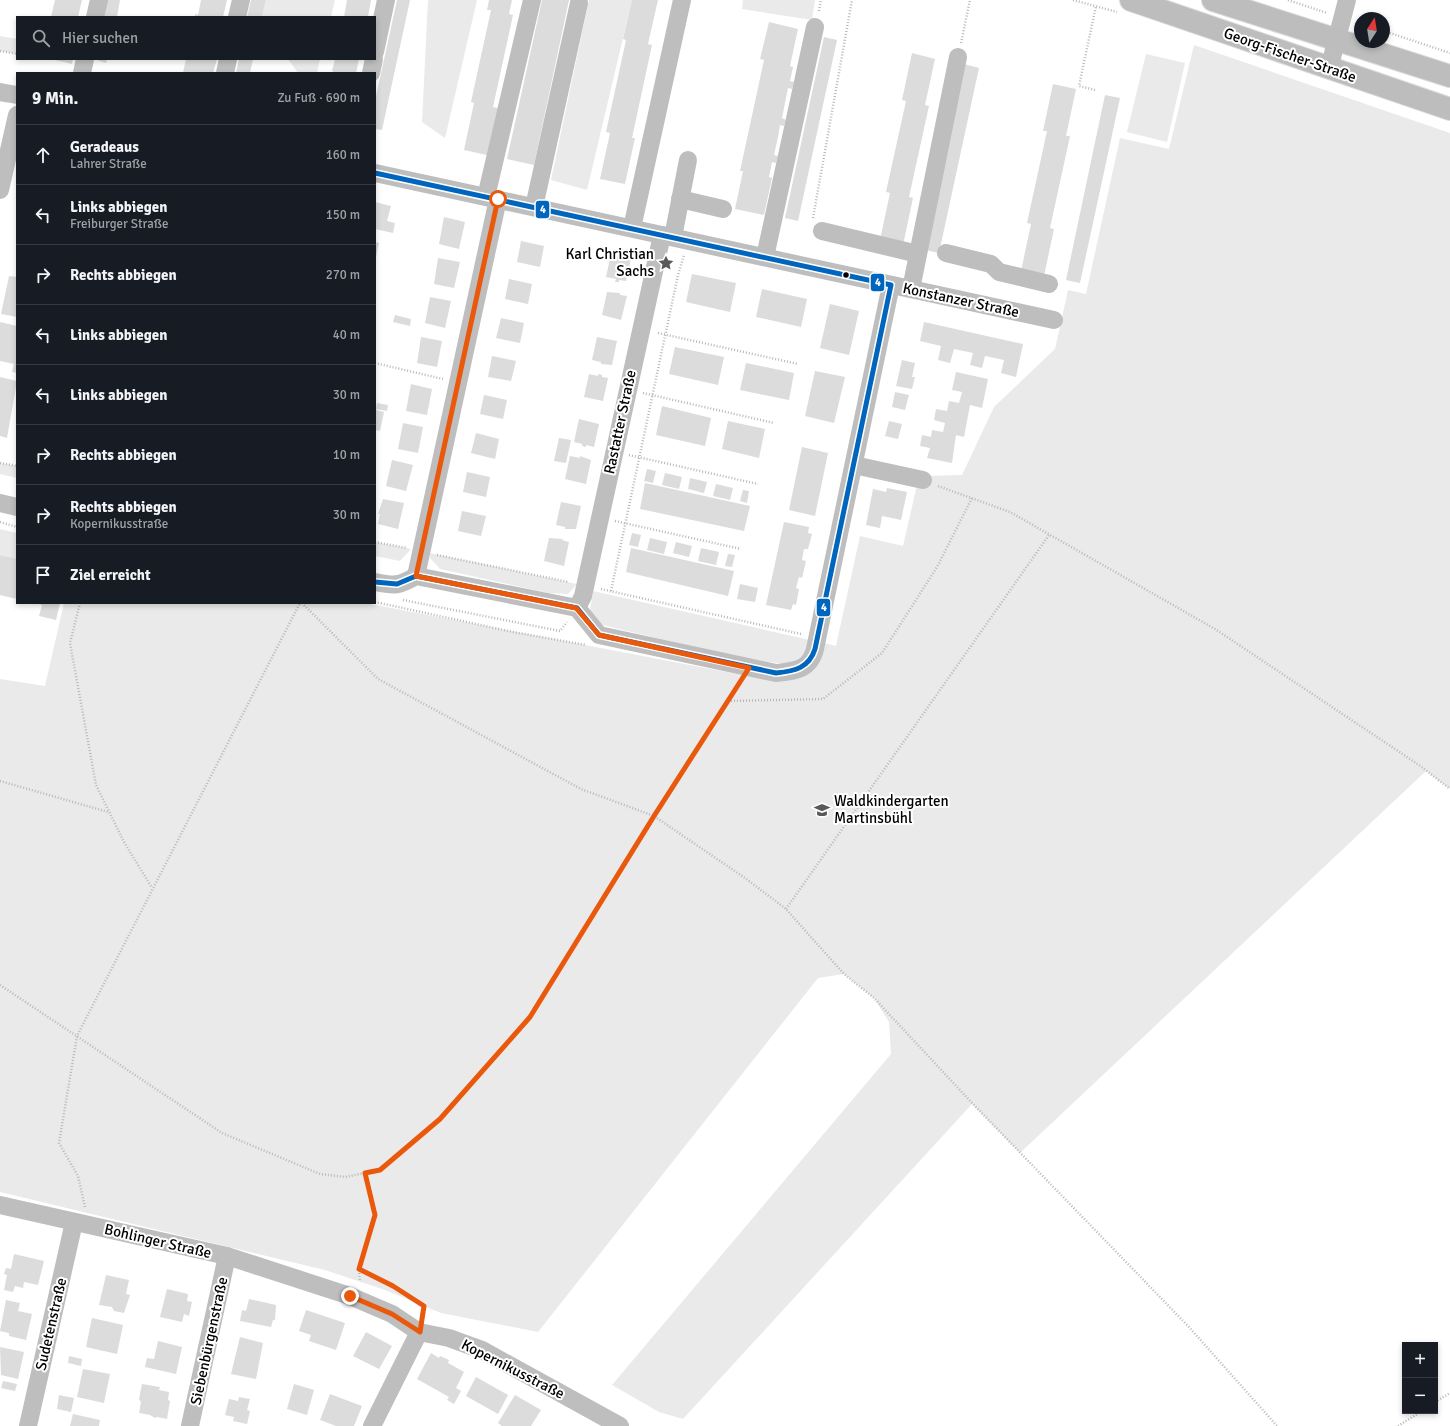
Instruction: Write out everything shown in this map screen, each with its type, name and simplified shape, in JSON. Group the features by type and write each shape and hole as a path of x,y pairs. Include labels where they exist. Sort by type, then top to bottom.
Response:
{"main road":[{"name":"Georg-Fischer-Straße","path":"1131,0 1329,69 1450,109"},
{"name":"Georg-Fischer-Straße","path":"1213,0 1450,76"}],"street":[{"path":"95,16 99,0"},
{"path":"237,16 241,0"},
{"path":"376,47 386,0"},
{"path":"376,582 394,586 404,584 416,576 457,383 492,198 532,0"},
{"path":"632,228 682,0"},
{"path":"1329,69 1344,18 1347,0"},
{"path":"534,207 579,3"},
{"path":"765,257 815,27"},
{"path":"911,289 958,57"},
{"path":"82,72 85,60"},
{"path":"225,72 228,60"},
{"path":"371,72 374,60"},
{"path":"0,92 16,95"},
{"path":"0,190 16,119"},
{"name":"Rastatter Straße","path":"576,608 583,596 640,329 674,238 688,160"},
{"name":"Konstanzer Straße","path":"376,173 1054,320"},
{"path":"680,199 723,209"},
{"path":"817,227 918,254"},
{"path":"946,253 991,264 999,272 1049,284"},
{"path":"416,576 576,608 599,635 776,673 798,670 812,659 815,649 891,285"},
{"path":"854,465 923,480"},
{"path":"0,503 16,507"},
{"name":"Bohlinger Straße","path":"0,1205 227,1256 315,1284"},
{"name":"Sudetenstraße","path":"28,1426 81,1223"},
{"name":"Siebenbürgenstraße","path":"190,1426 227,1256"},
{"name":"Kopernikusstraße","path":"315,1284 392,1314 420,1332 449,1338 482,1350 620,1426"},
{"path":"372,1426 420,1332"}],"path":[{"path":"817,227 852,0"},
{"path":"958,57 970,0"},
{"path":"1288,0 1344,18"},
{"path":"1095,90 1079,86 1096,6"},
{"path":"1390,33 1450,53"},
{"path":"0,51 16,54"},
{"path":"611,591 678,275 674,238"},
{"path":"640,329 798,364"},
{"path":"376,363 457,383"},
{"path":"627,390 774,423"},
{"path":"613,451 758,484"},
{"path":"0,463 16,466"},
{"path":"923,480 1010,512 1215,629 1419,765 1450,789"},
{"path":"728,701 823,699 882,653 937,567 972,498"},
{"path":"599,518 741,549"},
{"path":"0,522 16,527"},
{"path":"786,910 1049,535"},
{"path":"396,599 560,631 576,608"},
{"path":"376,602 513,632 594,646"},
{"path":"80,604 70,643 96,785 124,842 152,888"},
{"path":"81,1223 84,1195 78,1176 59,1144 77,1036 152,888 300,604"},
{"path":"302,604 378,678 581,789 654,816 745,878 786,910 844,974 874,998 988,1120 1188,1326 1277,1426"},
{"path":"0,985 222,1133 320,1174 345,1177 380,1170 440,1119 530,1017 654,816 749,668"},
{"path":"0,781 109,812"},
{"path":"365,1173 375,1215 359,1269 393,1286 424,1306 420,1332"},
{"path":"1438,1400 1450,1393"},
{"path":"1398,1426 1417,1414"}],"shaded area":[{"path":"266,0 335,0 331,16 262,16"},
{"path":"428,0 477,0 445,138 422,122"},
{"path":"589,0 632,0 587,190 551,180"},
{"path":"743,0 815,0 812,20 742,9"},
{"path":"0,36 16,39 16,54 0,51"},
{"path":"1194,45 1450,133 1450,789 1426,771 1020,1153 972,1104 683,1419 659,1412 612,1385 891,1054 889,1022 874,998 844,974 818,978 538,1332 441,1313 385,1290 325,1270 0,1192 0,679 45,686 64,604 370,604 763,679 798,670 820,642 836,646 860,536 903,546 919,476 962,475 994,407 1055,349 1068,290 1086,294 1120,138 1169,149"},
{"path":"1146,54 1185,63 1167,142 1127,132"},
{"path":"289,60 320,60 317,72 297,72"},
{"path":"0,463 16,466 16,478 0,474"},
{"path":"0,529 16,533 16,559 0,555"},
{"path":"376,542 411,549 400,561 376,556"},
{"path":"430,553 577,584 568,594 548,593 440,569 430,558"},
{"path":"593,591 810,640 802,656 793,663 760,660 702,648 602,625 590,611"}],"building":[{"path":"55,0 82,0 78,16 51,16"},
{"path":"107,0 120,0 117,16 103,16"},
{"path":"201,0 227,0 223,16 195,16 195,14 198,15"},
{"path":"251,0 266,0 262,16 247,16"},
{"path":"347,0 371,0 368,16 344,16"},
{"path":"397,0 410,0 382,130 376,129 376,96"},
{"path":"489,0 512,0 509,14 513,15 493,107 498,108 487,155 464,150 474,103 471,102 491,10 487,10"},
{"path":"542,0 569,0 534,165 507,159"},
{"path":"632,0 658,0 648,44 652,45 632,138 635,138 625,184 600,179 610,133 606,132 626,40 623,39"},
{"path":"769,22 798,29 790,66 793,67 790,81 794,82 792,89 788,88 782,118 786,120 784,126 780,125 774,155 778,156 776,163 772,162 769,177 772,178 764,215 735,209 743,171 740,171 764,60 760,59"},
{"path":"824,37 837,40 798,221 785,218"},
{"path":"912,53 935,59 925,105 929,106 909,197 913,198 903,245 880,240 890,193 886,192 906,101 902,100"},
{"path":"55,60 73,60 72,64"},
{"path":"97,60 107,60 106,63"},
{"path":"186,60 217,60 213,72 183,72"},
{"path":"239,60 253,60 250,72 236,72"},
{"path":"335,60 359,60 356,72 332,71"},
{"path":"964,64 979,68 939,253 925,250"},
{"path":"1053,84 1076,89 1066,136 1070,136 1050,228 1054,229 1044,276 1021,271 1031,224 1027,223 1047,131 1043,131"},
{"path":"1105,95 1120,98 1080,283 1066,280"},
{"path":"376,202 391,206 387,221 395,223 393,233 376,229"},
{"path":"444,217 465,222 459,249 439,244"},
{"path":"521,241 544,246 540,267 517,262"},
{"path":"376,242 379,243 376,257"},
{"path":"611,254 631,259 626,281 619,280 619,282 615,282 616,279 606,277"},
{"path":"438,258 460,262 454,288 434,284"},
{"path":"692,274 736,283 730,312 686,302"},
{"path":"9,276 16,277 16,317 1,314"},
{"path":"509,279 532,284 528,304 505,299"},
{"path":"762,289 807,299 801,327 756,317"},
{"path":"607,292 620,293 620,295 627,296 621,320 602,315"},
{"path":"430,297 451,301 445,328 425,323"},
{"path":"830,304 859,311 849,355 820,348"},
{"path":"395,315 411,319 410,326 393,322"},
{"path":"501,318 524,323 520,343 496,338"},
{"path":"0,322 16,326 16,373 12,372 14,364 0,361"},
{"path":"924,322 1023,344 1016,377 1001,373 1004,360 985,356 982,368 970,365 973,353 954,349 950,363 938,360 941,346 920,341"},
{"path":"421,337 442,341 437,367 417,363"},
{"path":"597,337 617,341 612,365 601,364 601,362 592,360"},
{"path":"675,347 724,357 718,385 669,374"},
{"path":"492,356 516,361 511,381 488,377"},
{"path":"902,360 915,363 912,377 915,377 912,389 896,386"},
{"path":"746,363 794,373 789,400 740,390"},
{"path":"815,371 845,377 834,423 805,416"},
{"path":"956,372 988,379 982,408 970,405 964,437 956,435 952,463 927,458 930,448 920,446 922,435 931,437 932,430 943,432 945,423 934,420 936,409 947,411 949,401 959,403 962,392 952,390"},
{"path":"589,374 598,376 598,374 602,375 602,377 608,378 603,401 584,397"},
{"path":"0,377 16,381 16,387 7,438 0,436"},
{"path":"411,384 432,389 427,415 406,411"},
{"path":"895,392 909,395 905,410 892,407"},
{"path":"484,395 507,400 503,419 480,414"},
{"path":"377,403 388,405 387,411 376,409"},
{"path":"662,406 711,418 705,446 656,435"},
{"path":"376,410 384,412 380,431 376,430"},
{"path":"579,419 599,424 594,447 586,445 586,447 582,446 582,444 574,442"},
{"path":"728,421 765,429 759,458 722,449"},
{"path":"889,421 902,424 898,439 885,436"},
{"path":"403,423 423,427 418,453 398,449"},
{"path":"476,433 499,439 495,459 471,453"},
{"path":"559,438 571,440 566,463 554,461"},
{"path":"802,447 828,453 815,516 789,510"},
{"path":"570,456 580,458 580,456 591,460 586,484 565,479"},
{"path":"392,460 413,465 406,491 386,486"},
{"path":"647,469 656,471 653,483 644,481"},
{"path":"467,472 490,477 486,497 463,492"},
{"path":"665,473 682,477 679,489 662,485"},
{"path":"690,478 707,482 704,493 688,489"},
{"path":"645,483 750,506 744,531 640,509"},
{"path":"716,484 733,488 730,500 713,496"},
{"path":"887,488 907,492 901,520 882,516 880,528 866,525 873,489 886,492"},
{"path":"743,490 749,491 747,503 740,501"},
{"path":"383,499 404,503 398,529 378,524 380,514 378,514"},
{"path":"561,502 581,506 576,529 565,529 565,527 556,525"},
{"path":"462,511 486,516 481,536 458,531"},
{"path":"784,522 809,527 808,533 812,534 808,549 804,549 802,560 806,561 802,578 799,577 796,588 799,589 796,605 793,604 791,610 766,605"},
{"path":"632,533 641,535 638,547 629,545"},
{"path":"549,538 563,539 562,540 569,542 564,566 544,561"},
{"path":"650,538 667,542 664,554 647,550"},
{"path":"676,542 692,546 689,557 673,553"},
{"path":"631,548 734,571 728,596 626,572"},
{"path":"701,548 719,552 716,565 698,561"},
{"path":"728,554 735,555 732,567 725,566"},
{"path":"0,555 16,559 16,599 0,595"},
{"path":"740,584 758,588 755,602 737,599"},
{"path":"38,604 60,604 56,620 39,616 42,605"},
{"path":"14,1254 44,1261 38,1285 24,1282 23,1288 15,1286 13,1292 4,1290 7,1275 4,1274 6,1268 11,1269"},
{"path":"106,1275 129,1280 126,1294 130,1295 124,1313 114,1311 112,1307 99,1305"},
{"path":"167,1289 188,1294 187,1301 192,1302 189,1316 184,1314 182,1322 160,1317"},
{"path":"249,1299 276,1305 275,1320 273,1320 271,1327 240,1321 242,1310 246,1311"},
{"path":"6,1300 20,1303 18,1311 32,1314 26,1340 9,1336 9,1333 0,1331"},
{"path":"306,1310 345,1323 336,1350 309,1341 311,1335 299,1331"},
{"path":"92,1318 123,1325 117,1354 86,1347"},
{"path":"366,1332 392,1346 379,1369 353,1356"},
{"path":"240,1337 263,1343 256,1379 231,1374"},
{"path":"158,1341 182,1347 176,1374 145,1367 147,1358 154,1359"},
{"path":"0,1347 24,1352 18,1379 1,1375"},
{"path":"431,1353 439,1358 440,1356 449,1360 448,1363 464,1372 456,1388 461,1391 454,1404 447,1400 449,1397 417,1379"},
{"path":"69,1356 82,1359 81,1366 68,1363"},
{"path":"83,1369 110,1374 104,1403 77,1397"},
{"path":"476,1377 508,1395 498,1414 466,1396"},
{"path":"3,1381 17,1384 15,1391 1,1388"},
{"path":"142,1384 160,1387 159,1390 169,1392 168,1400 170,1401 167,1419 155,1418 150,1415 139,1413 141,1402 139,1399"},
{"path":"294,1384 314,1390 307,1415 287,1409"},
{"path":"330,1394 362,1406 354,1426 336,1426 320,1420"},
{"path":"59,1395 74,1398 71,1412 57,1409"},
{"path":"515,1395 541,1410 531,1426 502,1426 498,1423"},
{"path":"239,1397 250,1399 247,1410 250,1411 247,1424 233,1421 234,1417 225,1415 229,1399 238,1401"},
{"path":"73,1414 100,1420 99,1426 70,1426"}],"transit line":[{"name":"4","path":"376,173 891,285 815,649 809,660 795,670 776,673 599,635 577,608 416,576 397,584 376,582"}],"place":[{"name":"Karl Christian Sachs","path":"666,263"},
{"name":"Waldkindergarten Martinsbühl","path":"822,810"}],"route":[{"path":"350,1296 392,1314 420,1332 424,1306 393,1286 359,1269 375,1215 365,1173 380,1170 440,1119 530,1017 654,816 749,668 599,635 576,608 416,576 498,199"}]}
